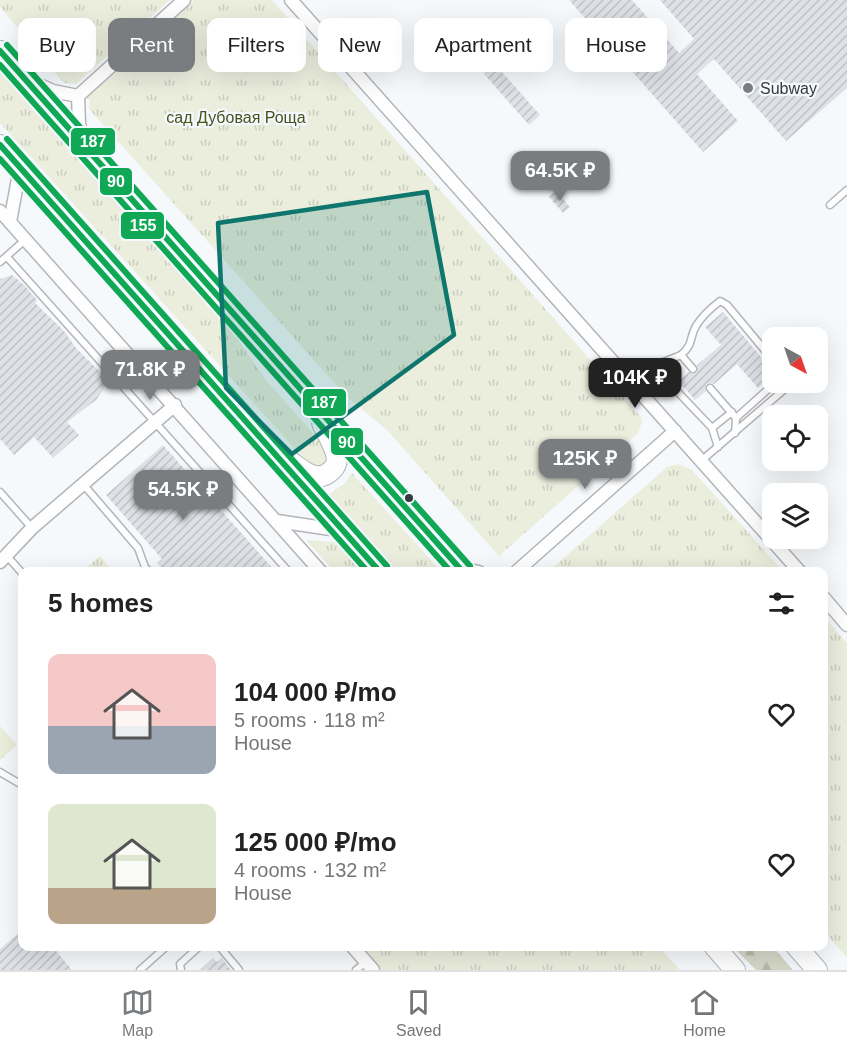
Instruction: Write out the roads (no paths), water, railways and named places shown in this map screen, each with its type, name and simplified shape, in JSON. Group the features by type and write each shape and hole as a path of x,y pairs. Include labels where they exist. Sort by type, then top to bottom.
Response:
{"main road":[{"path":"0,51 313,403 464,567"},
{"path":"0,145 376,567"},
{"path":"273,451 314,477 324,476 334,468 337,456 313,403"},
{"path":"718,951 735,970"},
{"path":"800,951 817,970"}],"street":[{"path":"88,149 79,124 78,96 184,0"},
{"path":"291,0 796,567"},
{"path":"24,78 53,91 78,96"},
{"path":"10,222 20,168"},
{"path":"0,211 175,405 317,567"},
{"path":"4,559 32,528 175,405"},
{"path":"522,567 675,432"},
{"path":"277,521 344,531"},
{"path":"828,603 847,625"},
{"path":"355,951 365,967"}],"lane":[{"path":"830,205 847,190"},
{"path":"0,262 25,240"},
{"path":"7,257 284,567"},
{"path":"626,377 681,355 690,348 695,328 710,309 720,301 727,305 762,347"},
{"path":"681,355 693,369"},
{"path":"653,366 712,428 718,447"},
{"path":"710,388 734,415 735,433"},
{"path":"712,428 734,415 762,393"},
{"path":"701,461 780,393"},
{"path":"83,484 138,548 146,567"},
{"path":"0,492 32,528"},
{"path":"4,559 18,570"},
{"path":"0,772 18,783"},
{"path":"140,970 161,951"},
{"path":"181,970 180,964 194,951"},
{"path":"223,951 239,970"}],"place":[{"name":"Subway","path":"748,88"}],"park label":[{"name":"сад Дубовая Роща","path":"236,117"}]}
